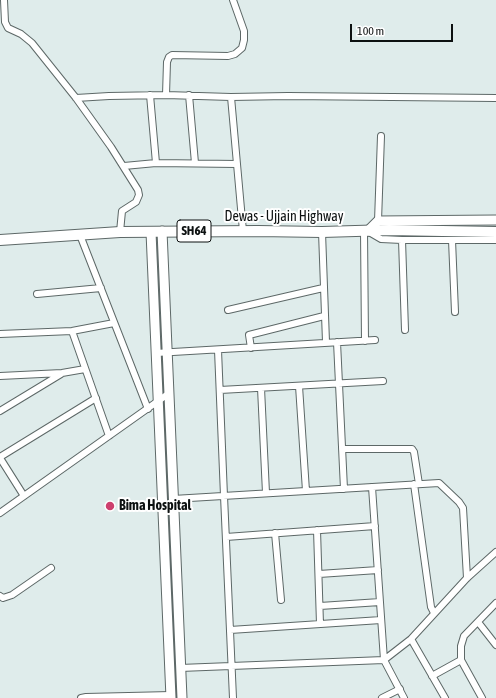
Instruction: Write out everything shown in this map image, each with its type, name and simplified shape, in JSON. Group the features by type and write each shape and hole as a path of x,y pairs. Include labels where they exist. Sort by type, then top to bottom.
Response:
{"main road":[{"name":"Dewas - Ujjain Highway","path":"0,240 120,232 162,231 322,232 389,230 496,232"}],"street":[{"path":"4,0 5,22 2,27 27,37 76,98 124,166 134,184 139,195 136,202 122,211 120,232"},
{"path":"166,95 167,62 169,57 172,55 228,56 235,54 242,48 244,31 233,0"},
{"path":"76,98 150,95 232,97 288,96 496,98"},
{"path":"150,95 156,163"},
{"path":"189,95 195,163"},
{"path":"232,97 243,231"},
{"path":"378,221 381,136"},
{"path":"124,166 156,163 237,164"},
{"path":"365,341 366,231 378,221 496,220"},
{"path":"162,231 166,353 182,698"},
{"path":"366,231 381,239 496,240"},
{"path":"81,698 171,696 151,232"},
{"path":"322,232 326,342"},
{"path":"80,235 148,409"},
{"path":"402,240 404,330"},
{"path":"452,240 455,312"},
{"path":"37,294 101,288"},
{"path":"228,310 323,288"},
{"path":"251,348 249,335 324,316"},
{"path":"0,334 72,331 114,323"},
{"path":"72,331 109,436"},
{"path":"156,354 375,340"},
{"path":"337,342 344,489"},
{"path":"218,350 233,698"},
{"path":"0,376 62,373 85,369"},
{"path":"0,411 62,373"},
{"path":"220,390 383,381"},
{"path":"300,386 306,491"},
{"path":"261,388 266,493"},
{"path":"0,513 168,394"},
{"path":"24,496 0,458 96,398"},
{"path":"342,449 412,449 414,452 416,484 431,607 434,613"},
{"path":"162,500 439,483 459,502 463,508 467,578"},
{"path":"372,487 384,660 404,698"},
{"path":"226,537 375,526"},
{"path":"317,530 320,624"},
{"path":"275,533 281,600"},
{"path":"170,670 180,668 384,660 411,640 467,578 496,552"},
{"path":"0,596 3,598 12,595 51,568"},
{"path":"318,574 378,570"},
{"path":"320,606 380,602"},
{"path":"482,698 461,660 461,646 464,636 496,603"},
{"path":"230,630 381,620"},
{"path":"478,622 496,645"},
{"path":"411,640 445,698"},
{"path":"432,676 461,660"},
{"path":"382,698 400,689"}],"place":[{"name":"Bima Hospital","path":"110,506"}]}
